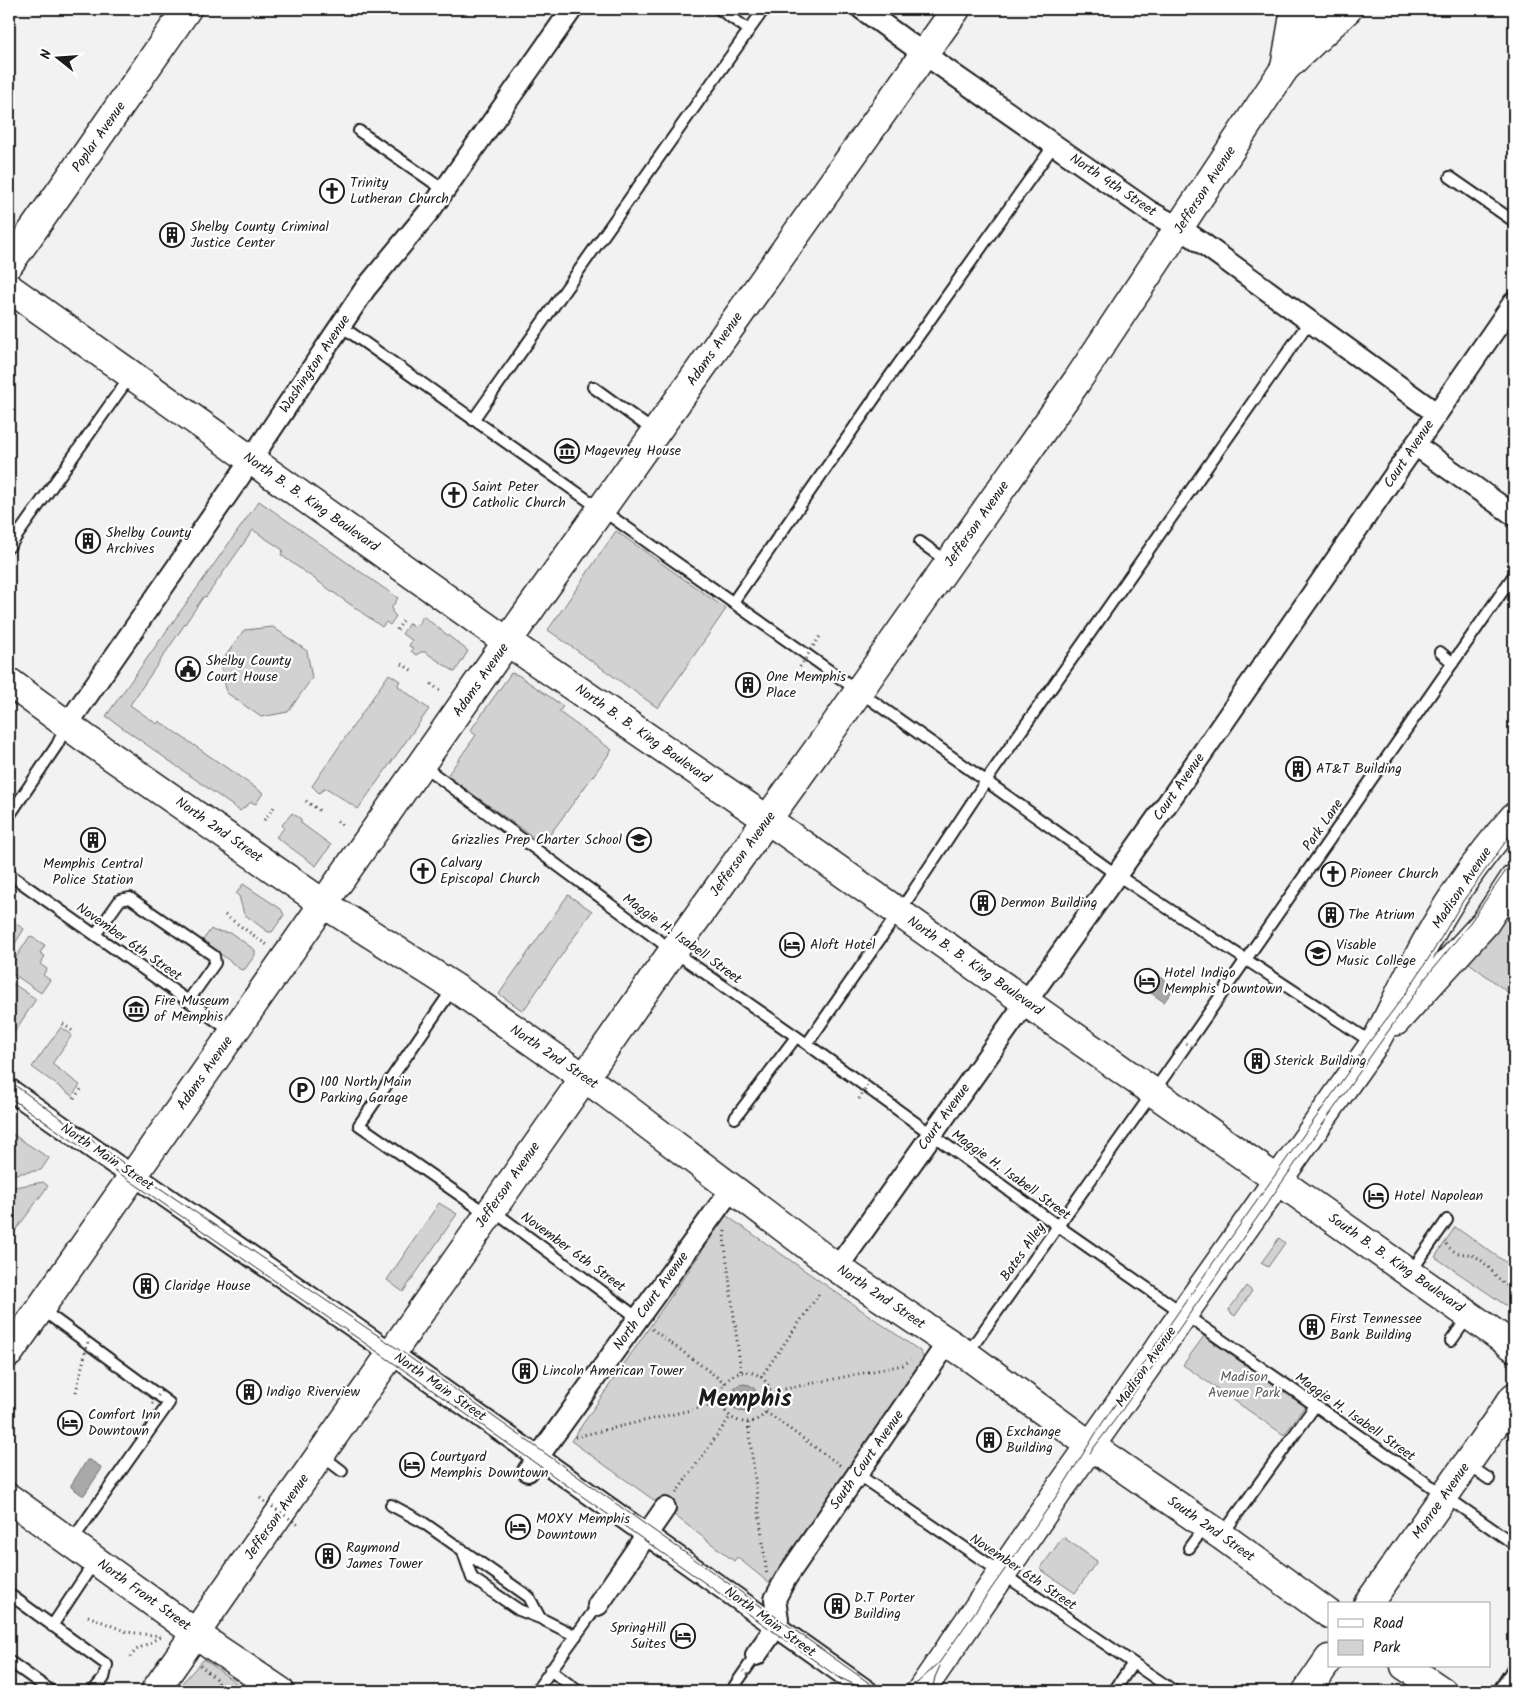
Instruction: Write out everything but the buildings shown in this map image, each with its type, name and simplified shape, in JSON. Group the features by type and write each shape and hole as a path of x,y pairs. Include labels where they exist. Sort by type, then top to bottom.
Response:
{"main road":[{"name":"Poplar Avenue","path":"9,264 187,9"},
{"path":"1284,68 1295,9"},
{"name":"Jefferson Avenue","path":"155,1691 204,1648 320,1455 673,950 768,820 1077,381 1180,228 1284,68 1316,9"},
{"path":"1284,68 1348,9"},
{"name":"Adams Avenue","path":"9,1353 508,641 924,54 951,11"},
{"name":"North B. B. King Boulevard","path":"9,288 508,641 768,820 1278,1179"},
{"name":"North 2nd Street","path":"9,682 67,725 324,904 454,987 584,1077 837,1268 957,1348 1091,1445"},
{"name":"Madison Avenue","path":"920,1691 1374,1044 1390,1016 1414,965 1451,900 1498,834 1514,817"},
{"name":"Madison Avenue","path":"1374,1044 1478,931 1514,879"},
{"name":"South B. B. King Boulevard","path":"1278,1179 1514,1347"},
{"name":"Monroe Avenue","path":"1369,1602 1514,1398"},
{"name":"South 2nd Street","path":"1091,1445 1214,1530 1328,1613"},
{"name":"North Front Street","path":"9,1498 95,1560 204,1648 280,1691"},
{"path":"1307,1691 1328,1660"},
{"path":"1408,1668 1442,1691"}],"street":[{"name":"Washington Avenue","path":"67,725 251,460 365,289 431,209 572,9"},
{"name":"North 4th Street","path":"862,9 1149,211 1180,228 1436,413"},
{"name":"Court Avenue","path":"837,1268 1174,794 1514,302"},
{"path":"1415,445 1514,515"},
{"name":"North Main Street","path":"9,1089 119,1167 134,1175 391,1353 533,1464 647,1534 867,1691"},
{"name":"North Court Avenue","path":"533,1464 570,1413 644,1323 732,1188"},
{"name":"South Court Avenue","path":"775,1626 778,1619 775,1599 777,1578 851,1472 957,1348"},
{"path":"598,1605 665,1508"},
{"path":"756,1655 775,1626"}],"lane":[{"path":"719,9 749,30"},
{"path":"473,420 764,9"},
{"path":"359,131 444,190"},
{"path":"733,602 1054,145"},
{"path":"1450,177 1512,223"},
{"path":"806,1044 910,896 986,781 1309,322"},
{"path":"341,326 1117,875 1374,1044"},
{"path":"9,547 131,375"},
{"path":"593,387 656,432"},
{"path":"920,542 949,563"},
{"name":"Park Lane","path":"1154,1091 1514,575"},
{"path":"1440,652 1453,663"},
{"path":"9,816 57,745 67,725"},
{"name":"Maggie H. Isabell Street","path":"422,764 673,950 1058,1226 1514,1544"},
{"name":"November 6th Street","path":"9,874 233,1033"},
{"path":"95,935 120,900 130,898 214,956 215,963 188,1002"},
{"name":"November 6th Street","path":"454,987 359,1125 490,1212 644,1323"},
{"path":"734,1118 796,1037"},
{"name":"Bates Alley","path":"957,1348 1058,1226 1154,1091"},
{"path":"1410,1272 1446,1220"},
{"path":"41,1308 168,1403 71,1543"},
{"path":"1451,1341 1469,1315"},
{"path":"1189,1548 1214,1530 1315,1406"},
{"path":"320,1455 342,1471"},
{"path":"1467,1464 1489,1479"},
{"name":"November 6th Street","path":"851,1472 1174,1691"},
{"path":"391,1505 412,1515 529,1597 540,1618"},
{"path":"462,1550 472,1578 519,1610 576,1636"},
{"path":"52,1626 95,1560"},
{"path":"9,1594 107,1665 104,1678 93,1691"},
{"path":"536,1691 598,1605"},
{"path":"731,1691 756,1655"},
{"path":"9,1661 51,1691"},
{"path":"1114,1691 1133,1663"},
{"path":"1498,1691 1514,1667"},
{"path":"550,1670 578,1691"}],"path":[{"path":"397,630 404,619"},
{"path":"800,667 820,636"},
{"path":"402,664 414,672"},
{"path":"431,684 442,692"},
{"path":"306,801 320,811"},
{"path":"264,820 274,807"},
{"path":"337,821 343,826"},
{"path":"225,915 268,946"},
{"path":"62,1024 74,1032"},
{"path":"1181,1041 1194,1047"},
{"path":"860,1099 870,1082"},
{"path":"74,1098 83,1087"},
{"path":"726,1228 724,1238 741,1372"},
{"path":"1437,1234 1450,1249 1457,1253 1476,1256 1487,1265 1498,1280 1507,1287 1514,1289"},
{"path":"761,1377 819,1294"},
{"path":"644,1323 725,1383"},
{"path":"76,1392 89,1337"},
{"path":"770,1392 903,1365 912,1360"},
{"path":"741,1372 748,1372 761,1377 766,1382 770,1392 770,1404 766,1412 755,1421 748,1423 740,1422 726,1414 721,1403 720,1392 725,1383 734,1374 741,1372"},
{"path":"152,1404 162,1390"},
{"path":"550,1441 583,1436 721,1403"},
{"path":"766,1412 851,1472"},
{"path":"665,1508 730,1417"},
{"path":"748,1423 777,1578"},
{"path":"260,1498 300,1526"},
{"path":"88,1616 127,1632 161,1636 136,1650 130,1657"},
{"path":"204,1648 202,1668 217,1680 219,1691"},
{"path":"739,1668 750,1676"}],"green space":[{"path":"259,501 398,598 392,607 392,612 396,616 390,625 386,622 382,627 281,555 283,550 253,530 206,597 204,596 130,705 157,724 159,721 263,793 256,804 251,802 240,811 106,716"},
{"path":"616,531 726,609 658,708 548,630"},
{"path":"423,616 468,651 455,672 425,652 416,655 411,651 413,648 409,646 412,640 402,634 409,623 412,626 418,625"},
{"path":"273,627 307,651 312,678 288,712 261,717 227,693 220,664 244,630"},
{"path":"511,673 518,675 563,706 559,712 612,750 543,844 447,776 476,735 470,731"},
{"path":"389,674 400,681 399,687 429,709 358,809 328,789 324,789 319,793 312,786"},
{"path":"292,813 301,819 301,823 331,845 316,866 276,837 284,828 282,825"},
{"path":"243,884 281,909 284,915 272,932 268,932 244,914 239,896 236,894"},
{"path":"1514,892 1514,997 1464,959"},
{"path":"568,895 592,911 523,1011 499,994"},
{"path":"9,919 24,929 9,953"},
{"path":"211,929 231,933 255,950 255,955 245,969 241,970 203,940"},
{"path":"30,936 45,945 40,953 45,956 40,964 47,969 43,975 50,980 41,993 9,971 9,968"},
{"path":"9,981 36,999 13,1034 9,1031"},
{"path":"61,1027 72,1035 52,1064 80,1085 72,1096 32,1067"},
{"path":"9,1132 49,1158 41,1170 9,1175"},
{"path":"43,1182 48,1186 10,1238 9,1188"},
{"path":"439,1203 457,1214 403,1292 387,1280"},
{"path":"723,1216 727,1216 920,1351 924,1359 769,1583 737,1557 734,1561 665,1508 571,1441 711,1238 714,1226"},
{"path":"1455,1227 1514,1268 1514,1311 1435,1257"},
{"path":"1279,1238 1285,1243 1268,1267 1261,1263"},
{"path":"1246,1286 1252,1291 1235,1316 1228,1311"},
{"name":"Madison Avenue Park","path":"1204,1336 1305,1406 1284,1435 1183,1365"},
{"path":"1063,1537 1097,1561 1075,1593 1040,1569"},
{"path":"205,1660 247,1691 175,1691"}],"shaded area":[{"path":"1149,969 1175,987 1164,1002 1138,984"},
{"path":"744,1384 754,1388 758,1398 754,1408 744,1412 734,1408 730,1398 734,1388"},
{"path":"87,1460 101,1467 101,1470 84,1495 82,1495 71,1485"}],"tram line":[{"path":"836,1676 864,1689 895,1690 917,1683 939,1663 1058,1494 1101,1425 1179,1311 1406,993 1463,901 1514,830"},
{"path":"1090,1453 1427,976 1467,927 1514,859"},
{"path":"9,1081 136,1172 395,1347 879,1690"},
{"path":"9,1097 408,1373 842,1680"},
{"path":"932,1691 940,1666"}],"place":[{"name":"Trinity Lutheran Church","path":"332,191"},
{"name":"Shelby County Criminal Justice Center","path":"172,235"},
{"name":"Magevney House","path":"567,451"},
{"name":"Saint Peter Catholic Church","path":"454,495"},
{"name":"Shelby County Archives","path":"88,541"},
{"name":"Shelby County Court House","path":"188,669"},
{"name":"One Memphis Place","path":"748,685"},
{"name":"AT&T Building","path":"1298,769"},
{"name":"Memphis Central Police Station","path":"93,840"},
{"name":"Grizzlies Prep Charter School","path":"639,840"},
{"name":"Calvary Episcopal Church","path":"423,871"},
{"name":"Pioneer Church","path":"1333,874"},
{"name":"Dermon Building","path":"983,903"},
{"name":"The Atrium","path":"1331,915"},
{"name":"Aloft Hotel","path":"792,945"},
{"name":"Visable Music College","path":"1318,953"},
{"name":"Hotel Indigo Memphis Downtown","path":"1147,981"},
{"name":"Fire Museum of Memphis","path":"136,1009"},
{"name":"Sterick Building","path":"1257,1061"},
{"name":"100 North Main Parking Garage","path":"302,1090"},
{"name":"Hotel Napolean","path":"1376,1196"},
{"name":"Claridge House","path":"146,1286"},
{"name":"First Tennessee Bank Building","path":"1312,1327"},
{"name":"Lincoln American Tower","path":"525,1371"},
{"name":"Indigo Riverview","path":"249,1392"},
{"name":"Comfort Inn Downtown","path":"70,1423"},
{"name":"Exchange Building","path":"989,1440"},
{"name":"Courtyard Memphis Downtown","path":"412,1465"},
{"name":"MOXY Memphis Downtown","path":"518,1527"},
{"name":"Raymond James Tower","path":"328,1556"},
{"name":"D.T Porter Building","path":"837,1606"},
{"name":"SpringHill Suites","path":"683,1636"}],"district":[{"name":"Memphis","path":"745,1399"}]}
